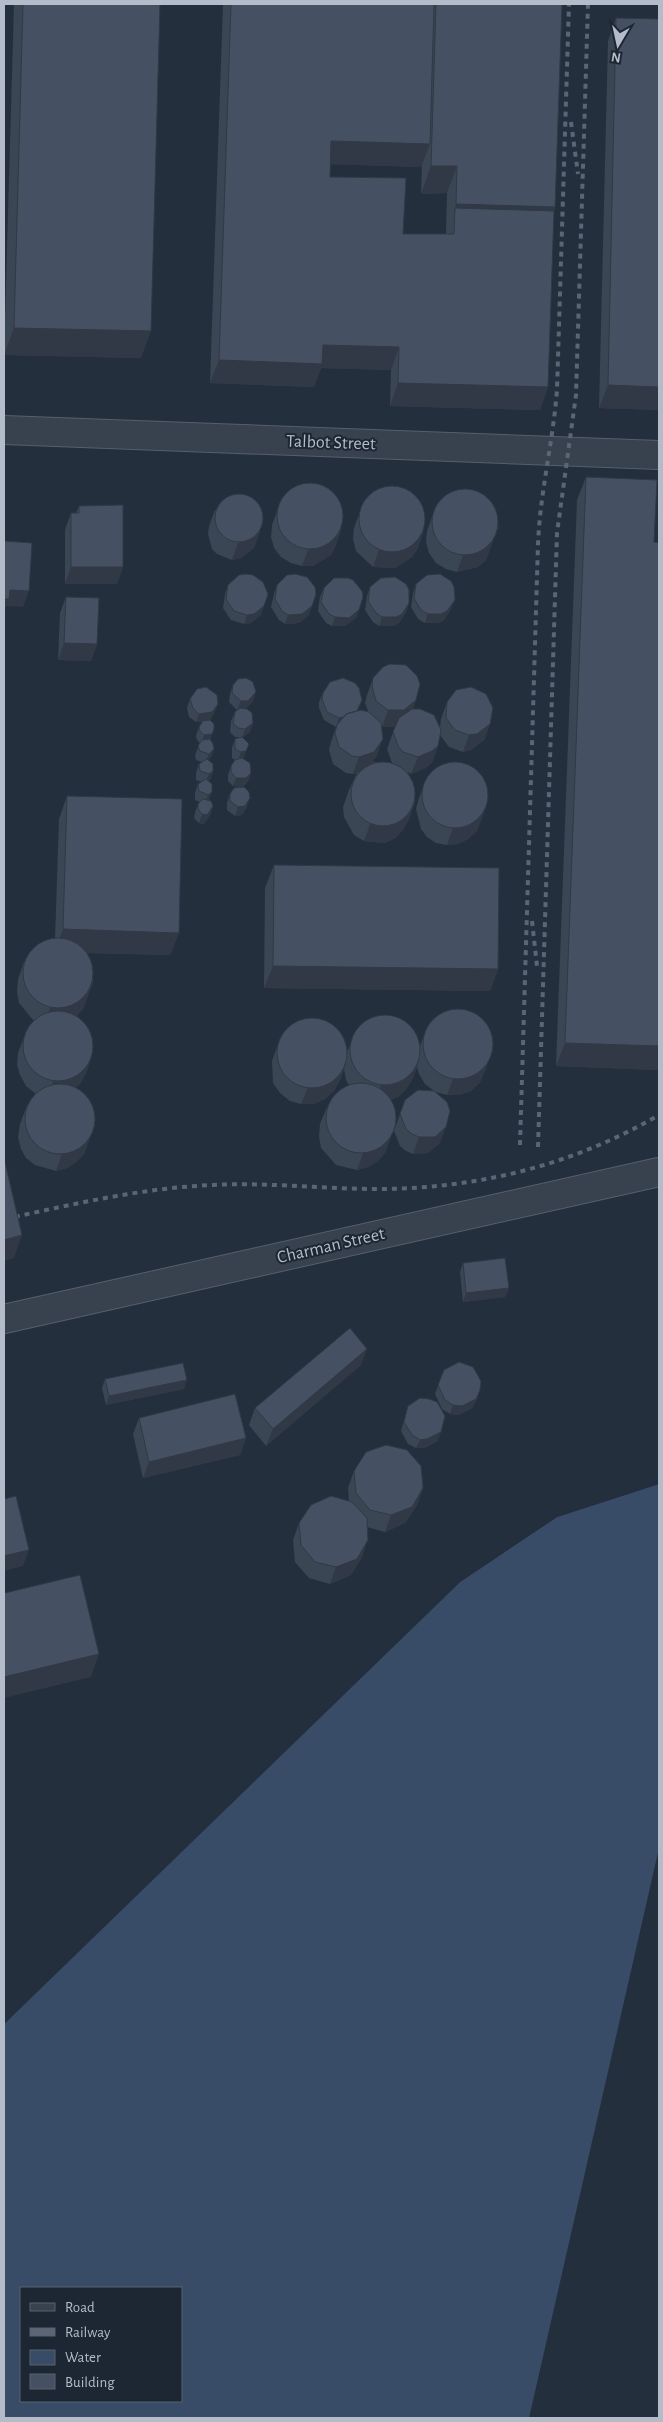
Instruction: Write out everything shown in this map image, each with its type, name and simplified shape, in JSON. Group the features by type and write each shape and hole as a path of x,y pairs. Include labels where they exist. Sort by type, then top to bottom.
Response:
{"street":[{"name":"Talbot Street","path":"4,430 659,455"},
{"name":"Charman Street","path":"4,1319 659,1172"}],"water":[{"path":"659,1484 659,1848 529,2418 4,2418 4,2024 460,1582 557,1517"}],"pier":[{"path":"659,1481 659,1484 557,1517 460,1582 4,2024 4,2020 458,1580 556,1515"}],"building":[{"path":"23,4 160,4 151,331 14,328"},
{"path":"231,4 434,4 430,144 331,141 330,177 406,178 403,234 454,234 455,208 554,211 548,387 398,383 399,347 323,345 322,364 219,360"},
{"path":"436,4 562,4 555,207 456,204 457,166 431,166"},
{"path":"616,18 659,19 659,387 608,385"},
{"path":"586,477 657,480 654,542 659,543 659,1046 565,1043"},
{"path":"310,483 323,485 338,498 341,503 343,516 341,529 328,544 323,547 310,549 297,547 282,534 279,529 277,516 279,503 292,488 297,485"},
{"path":"392,486 405,489 415,496 422,506 425,519 422,532 415,542 405,549 392,552 379,549 369,542 362,532 359,519 362,506 369,496 379,489"},
{"path":"459,489 471,489 483,494 493,504 498,516 496,535 483,550 471,555 459,555 447,550 437,540 432,528 432,516 437,504 447,494"},
{"path":"234,494 244,494 256,501 263,513 263,523 256,535 244,542 234,542 226,538 219,531 215,523 215,513 219,505 226,498"},
{"path":"123,505 123,567 71,567 71,513 79,513 79,506"},
{"path":"4,541 32,543 29,591 10,590 9,599 4,599"},
{"path":"295,574 307,577 315,587 316,594 312,606 302,614 288,615 282,611 275,599 277,585 287,575"},
{"path":"440,574 451,581 454,587 455,600 447,611 441,614 428,614 421,610 414,598 416,584 427,575"},
{"path":"239,575 253,575 263,582 268,594 264,606 254,614 247,615 234,611 226,599 228,585"},
{"path":"395,577 406,584 409,590 409,603 402,614 396,617 382,617 376,613 368,601 370,587 381,578"},
{"path":"334,578 353,580 362,591 363,597 359,610 349,618 335,617 329,614 321,602 324,588"},
{"path":"66,597 99,598 97,644 64,643"},
{"path":"390,664 406,665 417,676 420,684 416,700 404,710 388,710 376,701 372,686 373,678 383,667"},
{"path":"246,678 253,682 256,692 248,701 241,701 232,693 233,685 238,679"},
{"path":"343,678 355,683 359,688 362,700 357,711 339,718 327,712 322,699 323,693 330,682"},
{"path":"206,687 217,695 218,704 212,712 199,714 193,708 190,699 197,689"},
{"path":"471,687 486,694 493,708 490,724 477,734 469,735 455,730 446,718 447,702 456,690"},
{"path":"240,708 247,709 252,713 253,723 245,729 238,728 233,723 235,712"},
{"path":"412,709 420,709 434,715 441,730 438,746 418,757 403,752 398,746 393,732 399,718"},
{"path":"361,710 369,712 381,723 383,739 374,752 359,757 352,756 339,747 335,733 337,725 346,714"},
{"path":"210,720 214,724 212,734 204,735 199,727 203,721"},
{"path":"242,737 249,744 246,751 241,752 235,749 235,739"},
{"path":"210,739 214,749 209,754 200,751 198,746 202,740"},
{"path":"242,758 250,763 251,773 246,778 236,778 231,772 231,766 235,760"},
{"path":"207,759 213,764 213,771 209,774 200,771 199,764"},
{"path":"377,762 389,762 406,771 413,782 415,794 413,806 406,817 389,826 377,826 365,821 356,812 351,800 351,788 356,776 365,767"},
{"path":"455,762 467,765 478,772 485,783 488,795 485,807 478,818 467,825 455,828 443,825 432,818 425,807 422,795 425,783 432,772 443,765"},
{"path":"206,779 212,784 212,792 208,795 199,791 198,784"},
{"path":"244,787 249,792 250,798 245,806 238,807 230,801 230,794 234,788"},
{"path":"67,796 182,799 179,933 63,929"},
{"path":"203,799 211,801 213,806 207,815 202,814 198,809 198,804"},
{"path":"274,865 499,868 498,969 273,966"},
{"path":"58,938 71,941 83,948 90,960 93,973 90,986 83,998 71,1005 58,1008 45,1005 33,998 26,986 23,973 26,960 33,948 45,941"},
{"path":"458,1009 471,1012 483,1019 490,1031 493,1044 490,1057 483,1069 471,1076 458,1079 445,1076 433,1069 426,1057 423,1044 426,1031 433,1019 445,1012"},
{"path":"58,1011 71,1014 83,1021 90,1033 93,1046 90,1059 83,1071 71,1078 58,1081 45,1078 33,1071 26,1059 23,1046 26,1033 33,1021 45,1014"},
{"path":"385,1015 398,1018 410,1025 417,1037 420,1050 417,1063 410,1075 398,1082 385,1085 372,1082 360,1075 353,1063 350,1050 353,1037 360,1025 372,1018"},
{"path":"312,1018 325,1021 337,1028 344,1040 347,1053 344,1066 337,1078 325,1085 312,1088 299,1085 287,1078 280,1066 277,1053 280,1040 287,1028 299,1021"},
{"path":"361,1083 374,1086 386,1093 393,1105 396,1118 393,1131 386,1143 374,1150 361,1153 348,1150 336,1143 329,1131 326,1118 329,1105 336,1093 348,1086"},
{"path":"60,1084 73,1087 85,1094 92,1106 95,1119 92,1132 85,1144 73,1151 60,1154 47,1151 35,1144 28,1132 25,1119 28,1106 35,1094 47,1087"},
{"path":"418,1090 434,1091 447,1102 450,1111 446,1127 435,1137 419,1137 412,1134 406,1129 400,1114 405,1100"},
{"path":"4,1158 22,1235 4,1240"},
{"path":"505,1258 509,1288 466,1293 463,1263"},
{"path":"350,1328 367,1349 273,1429 255,1408"},
{"path":"459,1362 473,1367 481,1381 476,1399 462,1406 453,1405 445,1400 438,1385 444,1370"},
{"path":"183,1363 187,1380 109,1396 105,1379"},
{"path":"235,1394 246,1438 149,1462 139,1418"},
{"path":"420,1398 437,1402 445,1416 441,1432 427,1439 420,1440 412,1435 404,1422 408,1406"},
{"path":"386,1445 407,1450 421,1466 423,1488 412,1507 391,1515 370,1510 356,1493 354,1471 366,1452"},
{"path":"16,1496 29,1550 4,1556 4,1499"},
{"path":"331,1496 352,1502 367,1518 368,1540 357,1559 336,1567 315,1562 301,1545 299,1523 311,1505"},
{"path":"80,1575 99,1654 4,1677 4,1588 5,1593"}],"railway":[{"path":"520,1145 538,544 541,506 557,390 569,4"},
{"path":"538,1147 557,533 576,395 588,4"},
{"path":"571,122 578,174"},
{"path":"532,921 537,966"},
{"path":"5,1219 160,1189 253,1184 375,1189 450,1185 522,1171 557,1161 626,1133 659,1115"}]}
